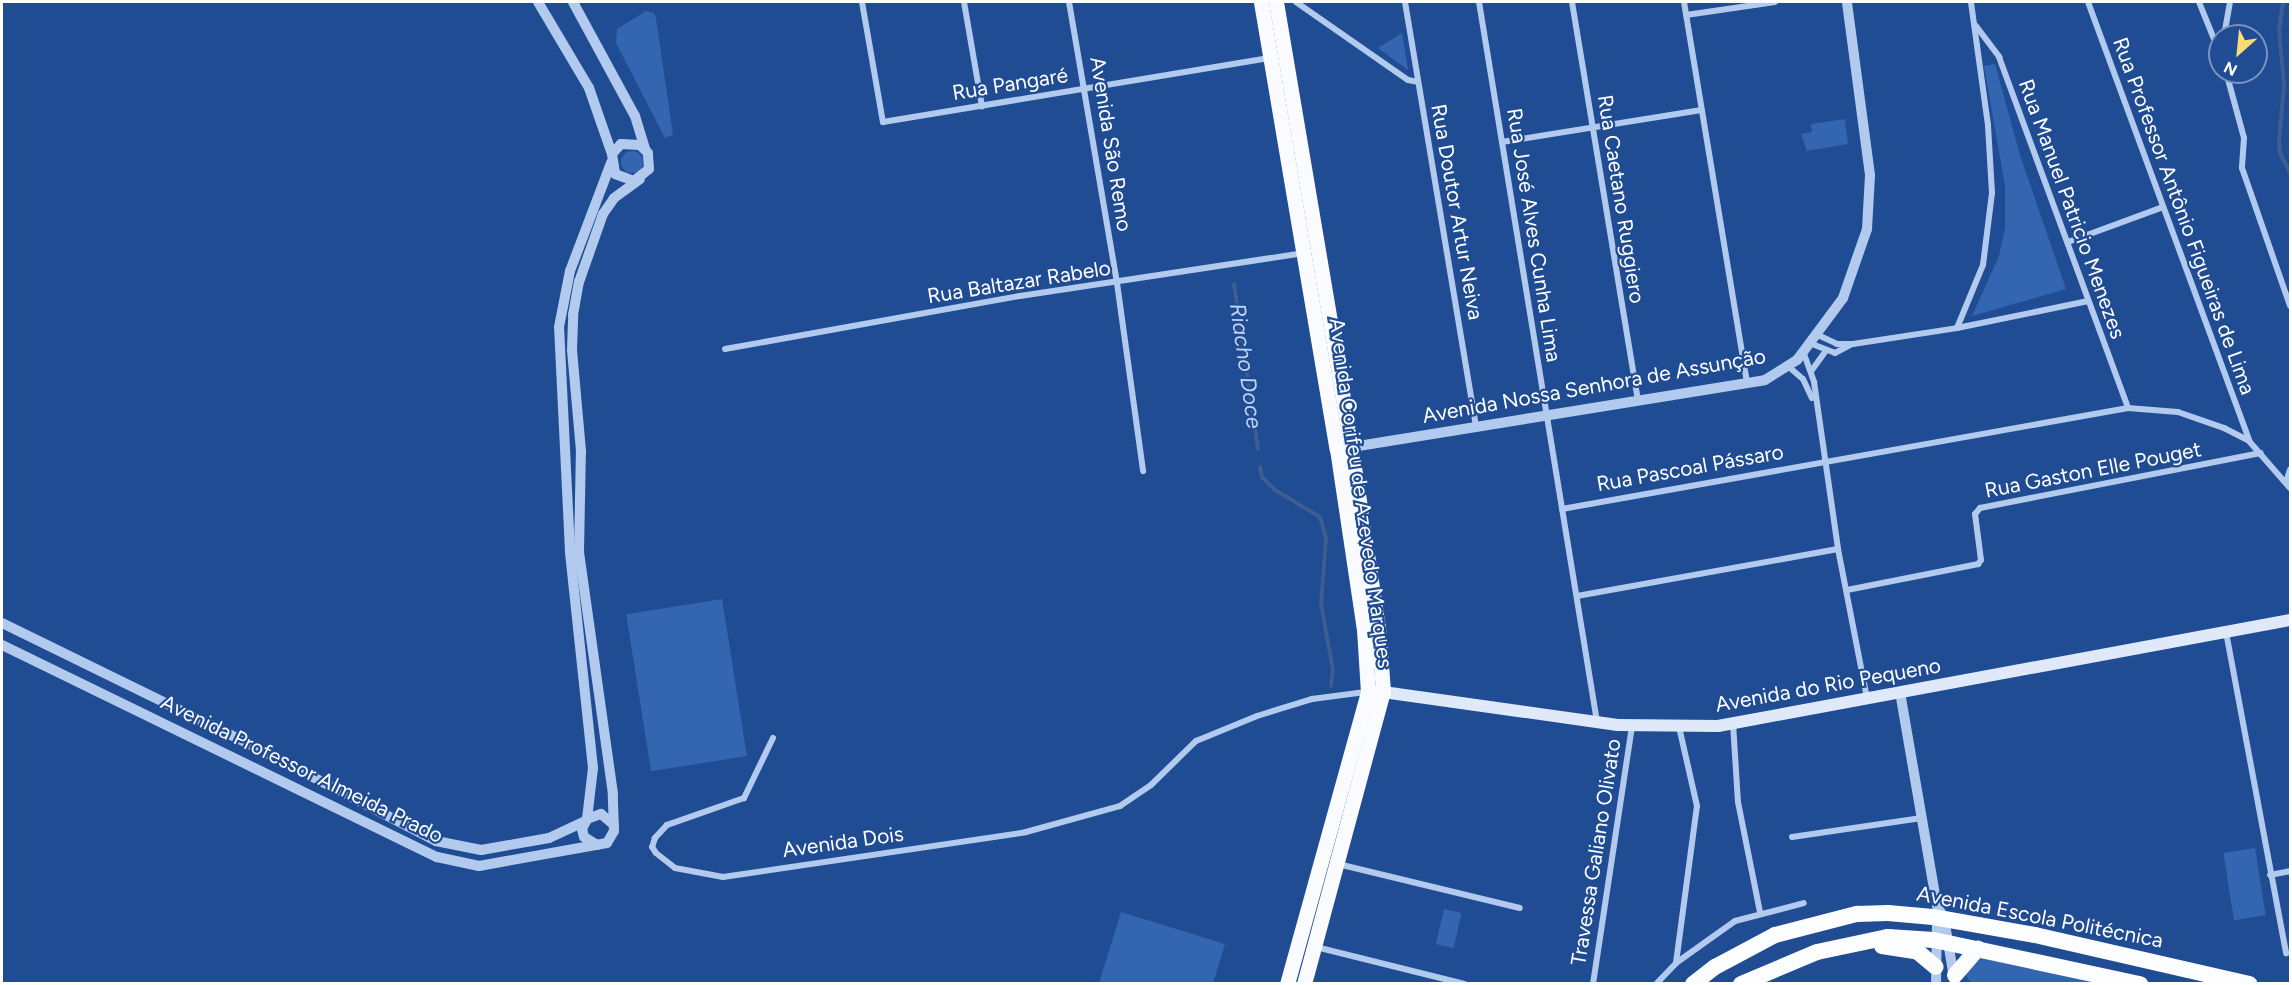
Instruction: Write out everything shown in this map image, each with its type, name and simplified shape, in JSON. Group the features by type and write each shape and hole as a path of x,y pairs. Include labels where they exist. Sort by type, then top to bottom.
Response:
{"highway":[{"name":"Avenida Escola Politécnica","path":"1693,984 1746,948 1814,923 1857,914 1940,918 2249,984"},
{"name":"Avenida Escola Politécnica","path":"1741,984 1817,952 1888,937 1941,941 2140,984"},
{"path":"1852,943 1918,952 1936,979"},
{"path":"1956,981 1978,949"}],"main road":[{"name":"Avenida Corifeu de Azevedo Marques","path":"1261,2 1278,57"},
{"name":"Avenida Corifeu de Azevedo Marques","path":"1276,2 1278,57 1344,448 1364,629 1376,691 1338,864 1304,984"},
{"name":"Avenida do Rio Pequeno","path":"1376,691 1597,722 1679,727 1733,723 2290,620"},
{"name":"Avenida Corifeu de Azevedo Marques","path":"1287,984 1376,691"}],"street":[{"path":"538,2 589,88 612,159 624,180 640,179"},
{"path":"573,2 635,116 650,164 640,179 614,198 603,214 585,264 573,315 572,350 581,451 579,551 613,794 613,837 598,845 584,837 593,768 570,551 559,327 570,271 612,159 627,142 645,149"},
{"name":"Rua Pangaré","path":"862,2 883,122 1278,57"},
{"path":"964,2 982,106"},
{"name":"Avenida São Remo","path":"1069,2 1086,89 1117,283 1143,471"},
{"path":"1296,2 1408,80 1418,82"},
{"name":"Rua Doutor Artur Neiva","path":"1405,2 1476,428"},
{"name":"Rua José Alves Cunha Lima","path":"1479,2 1597,722"},
{"name":"Rua Caetano Ruggiero","path":"1572,2 1638,402"},
{"path":"1684,2 1747,383"},
{"path":"1686,15 1774,2"},
{"name":"Avenida Nossa Senhora de Assunção","path":"1344,448 1765,380 1790,367 1815,339 1852,278 1868,229 1870,202 1866,141 1847,2"},
{"path":"1957,328 1983,264 1991,202 1988,124 1971,2"},
{"name":"Rua Professor Antônio Figueiras de Lima","path":"2088,2 2249,441"},
{"path":"2199,2 2208,24"},
{"path":"2226,24 2230,2"},
{"name":"Rua Manuel Patricio Menezes","path":"1976,26 1999,57 2127,408"},
{"path":"2229,84 2244,138 2242,168 2290,306"},
{"path":"1502,142 1701,110"},
{"path":"2068,243 2163,207"},
{"name":"Rua Baltazar Rabelo","path":"725,349 1311,252"},
{"path":"1815,339 1837,344 1853,344 1957,328 2088,301"},
{"path":"1815,339 1826,351"},
{"path":"1811,371 1826,351 1843,350 1853,344"},
{"path":"1804,354 1811,371 1838,549 1868,698"},
{"path":"1790,367 1803,379 1815,404"},
{"name":"Rua Pascoal Pássaro","path":"1562,508 2127,408 2178,412 2249,441"},
{"path":"2249,441 2290,488"},
{"name":"Rua Gaston Elle Pouget","path":"1847,590 1978,564 1981,560 1975,516 1980,508 2261,453"},
{"path":"2286,482 2290,470"},
{"path":"1577,596 1838,549"},
{"name":"Avenida Professor Almeida Prado","path":"2,623 230,734 436,841 460,848 481,850 549,838 586,820"},
{"path":"2226,632 2286,953"},
{"name":"Avenida Professor Almeida Prado","path":"2,645 239,758 380,830 456,863 496,864 598,845"},
{"name":"Avenida Dois","path":"773,738 744,798 667,825 655,838 652,847 656,853 675,868 723,877 1026,832 1120,806 1150,785 1197,741 1312,699 1376,691"},
{"path":"1900,692 1940,918 1941,941 1936,979"},
{"path":"1733,723 1738,802 1760,912"},
{"name":"Travessa Galiano Olivato","path":"1593,984 1632,725"},
{"path":"1676,963 1697,806 1679,727"},
{"path":"226,752 232,746 230,734"},
{"path":"239,758 243,749 251,745"},
{"path":"586,820 601,814 614,825"},
{"path":"1792,837 1923,818"},
{"path":"1338,864 1520,908"},
{"path":"2270,874 2290,871"},
{"path":"1656,984 1676,963 1718,931 1760,912 1804,903"},
{"path":"1941,941 1956,981"},
{"path":"1314,946 1464,984"}],"shaded area":[{"path":"646,11 654,13 656,18 673,135 665,138 616,43 617,29"},
{"path":"1402,33 1408,70 1378,48"},
{"path":"1995,64 2020,155 2066,289 1972,316 1999,256 2005,229 2005,186 1984,66"},
{"path":"1845,119 1848,144 1807,151 1801,134 1812,132 1811,124"},
{"path":"632,151 640,154 643,162 640,170 632,173 624,170 621,162 624,154"},
{"path":"722,599 747,756 651,771 626,614"},
{"path":"2255,848 2266,915 2234,920 2223,853"},
{"path":"1444,909 1462,913 1453,948 1436,944"},
{"path":"1121,912 1225,944 1213,983 1099,983"},
{"path":"1975,956 2105,983 1971,983 1962,969"}],"waterway":[{"path":"2283,2 2279,29 2284,85 2279,140 2280,153 2290,173"},
{"name":"Riacho Doce","path":"1234,284 1258,448"},
{"name":"Riacho Doce","path":"1260,467 1262,477 1275,490 1320,517 1326,538 1321,604 1333,670 1331,686"}]}
